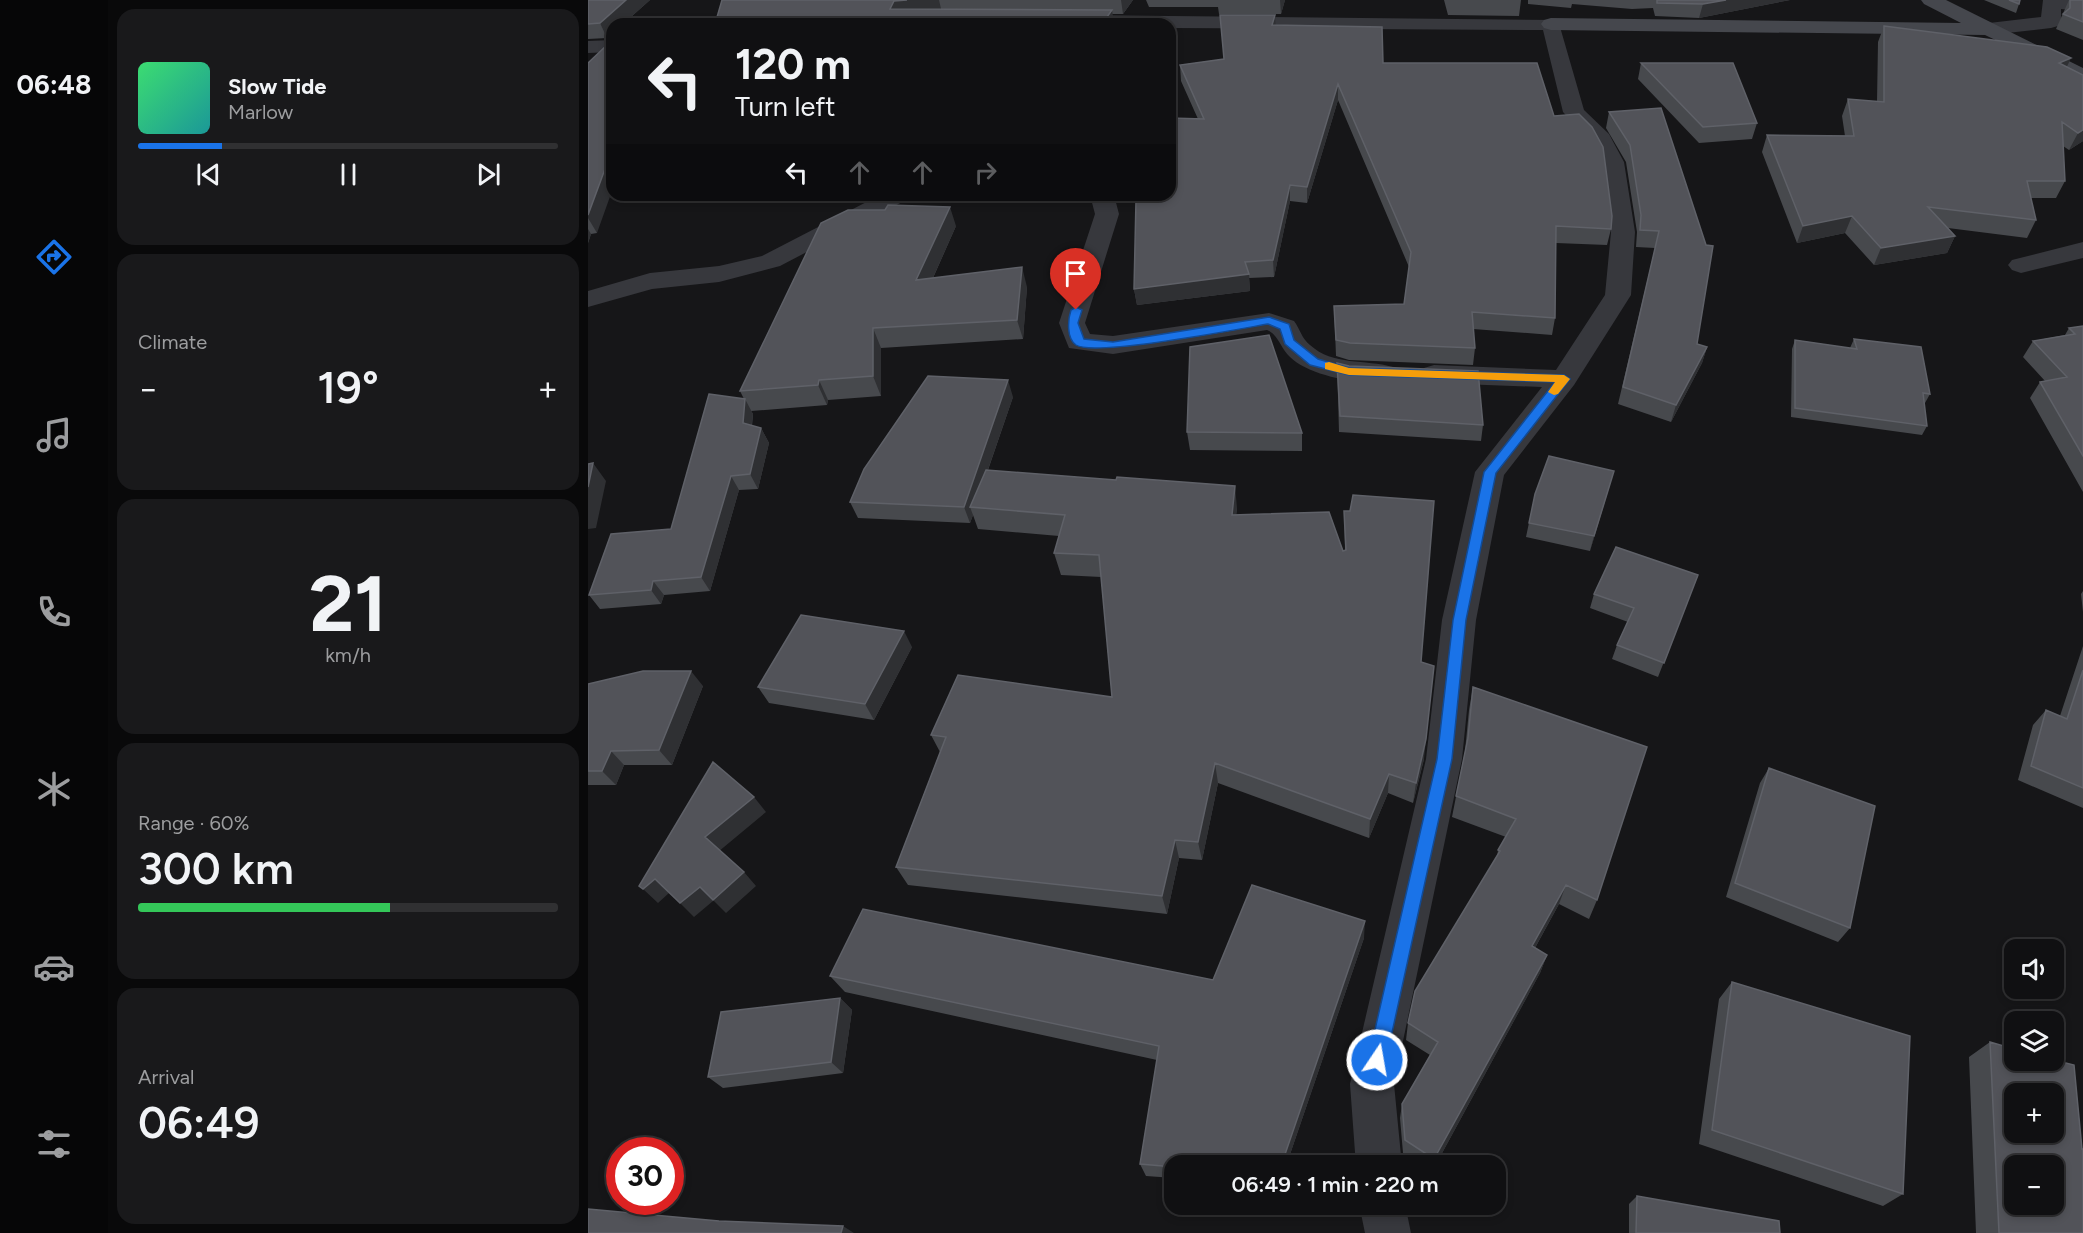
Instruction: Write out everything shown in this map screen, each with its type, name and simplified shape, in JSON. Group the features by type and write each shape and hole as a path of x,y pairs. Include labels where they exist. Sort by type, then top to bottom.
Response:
{"street":[{"path":"1931,0 2083,76"},
{"path":"1176,28 1551,24 1989,29 2051,22 2051,2 2083,5"},
{"path":"1378,1155 1372,1084 1444,759 1460,620 1490,472 1564,379 1618,294 1623,232 1613,162 1601,139 1574,112 1551,24"},
{"path":"588,47 606,46"},
{"path":"588,299 650,281 719,274 771,261 886,201"},
{"path":"1104,201 1107,214 1072,323 1079,342 1113,345 1269,321 1285,327 1289,341 1314,362 1349,371 1564,379"},
{"path":"2021,265 2083,249"},
{"path":"1384,1215 1388,1233"}],"building":[{"path":"588,0 626,0 600,23 588,24"},
{"path":"722,0 907,0 894,1 890,9 1112,10 1106,18 717,18"},
{"path":"1657,0 1726,0 1703,4 1657,3"},
{"path":"2070,0 2083,0 2083,22 2063,14 2070,8"},
{"path":"1220,15 1275,15 1272,25 1382,27 1383,63 1537,63 1554,116 1579,114 1592,127 1603,147 1612,216 1611,229 1556,226 1555,318 1472,312 1475,348 1350,343 1336,340 1334,306 1404,304 1411,252 1338,84 1307,187 1290,185 1273,260 1245,262 1249,274 1134,289 1136,201 1176,201 1176,118 1204,119 1180,65 1224,59"},
{"path":"1884,26 2047,47 2071,58 2059,63 2083,75 2083,130 2078,133 2062,122 2065,181 2027,181 2036,220 1928,207 1955,236 1881,248 1852,216 1803,226 1767,135 1854,136 1848,99 1884,102"},
{"path":"606,46 606,166 588,215 588,63"},
{"path":"1641,63 1733,63 1757,123 1703,127"},
{"path":"1661,108 1706,245 1713,246 1697,344 1707,347 1676,405 1623,387 1659,231 1640,230 1641,215 1630,145 1609,112"},
{"path":"888,205 950,207 916,280 1022,267 1017,320 873,328 873,376 819,380 818,385 740,391 821,223 848,210 885,210"},
{"path":"2083,326 2083,456 2040,382 2067,377 2033,341 2075,334 2069,328"},
{"path":"1269,335 1302,433 1187,432 1190,347"},
{"path":"1854,339 1921,347 1930,394 1923,393 1927,426 1795,408 1795,340 1857,349"},
{"path":"1337,363 1349,366 1478,371 1483,425 1340,416"},
{"path":"928,376 1008,380 964,507 850,502 864,469"},
{"path":"709,394 745,399 743,423 761,428 750,474 731,476 701,577 653,581 651,590 589,595 611,534 671,529"},
{"path":"1549,456 1614,471 1594,536 1529,523 1535,494"},
{"path":"593,463 588,487 588,464"},
{"path":"986,470 1235,486 1232,515 1329,512 1343,551 1346,550 1344,511 1350,511 1353,495 1434,501 1421,662 1434,666 1426,739 1416,783 1389,774 1370,819 1215,763 1198,842 1175,840 1162,896 896,867 946,737 931,735 958,675 1112,697 1099,555 1054,553 1065,515 970,507"},
{"path":"1616,547 1698,575 1664,663 1617,645 1634,608 1594,594"},
{"path":"801,615 904,631 865,704 758,687"},
{"path":"2083,670 2083,788 2031,766 2046,710 2067,719"},
{"path":"643,671 691,671 659,750 611,751 602,771 588,771 588,684"},
{"path":"1473,687 1647,747 1597,900 1566,885 1532,946 1547,955 1436,1155 1428,1155 1405,1140 1402,1104 1438,1042 1408,1023 1415,991 1500,851 1498,850 1516,819 1456,796 1468,738"},
{"path":"713,762 754,797 705,837 744,872 713,900 700,887 680,903 655,879 643,889 639,886"},
{"path":"1769,768 1875,806 1850,928 1735,883"},
{"path":"1252,885 1365,921 1285,1155 1164,1155 1164,1166 1140,1164 1159,1046 830,976 863,909 1213,980"},
{"path":"1732,982 1910,1036 1903,1194 1712,1130"},
{"path":"840,998 831,1062 708,1077 721,1012"},
{"path":"1990,1042 2004,1046 2004,1071 2064,1071 2064,1062 2074,1065 2083,1149 2083,1233 1999,1233"},
{"path":"1637,1196 1779,1221 1780,1233 1636,1233"},
{"path":"588,1209 606,1211 606,1215 654,1215 719,1221 843,1226 841,1233 588,1233"}],"slow traffic":[{"path":"1329,366 1349,371 1564,379 1554,392"}],"route":[{"path":"1076,310 1072,323 1079,342 1113,345 1269,321 1285,327 1289,341 1314,362 1349,371 1564,379 1490,472 1460,620 1444,759 1377,1060"}]}
